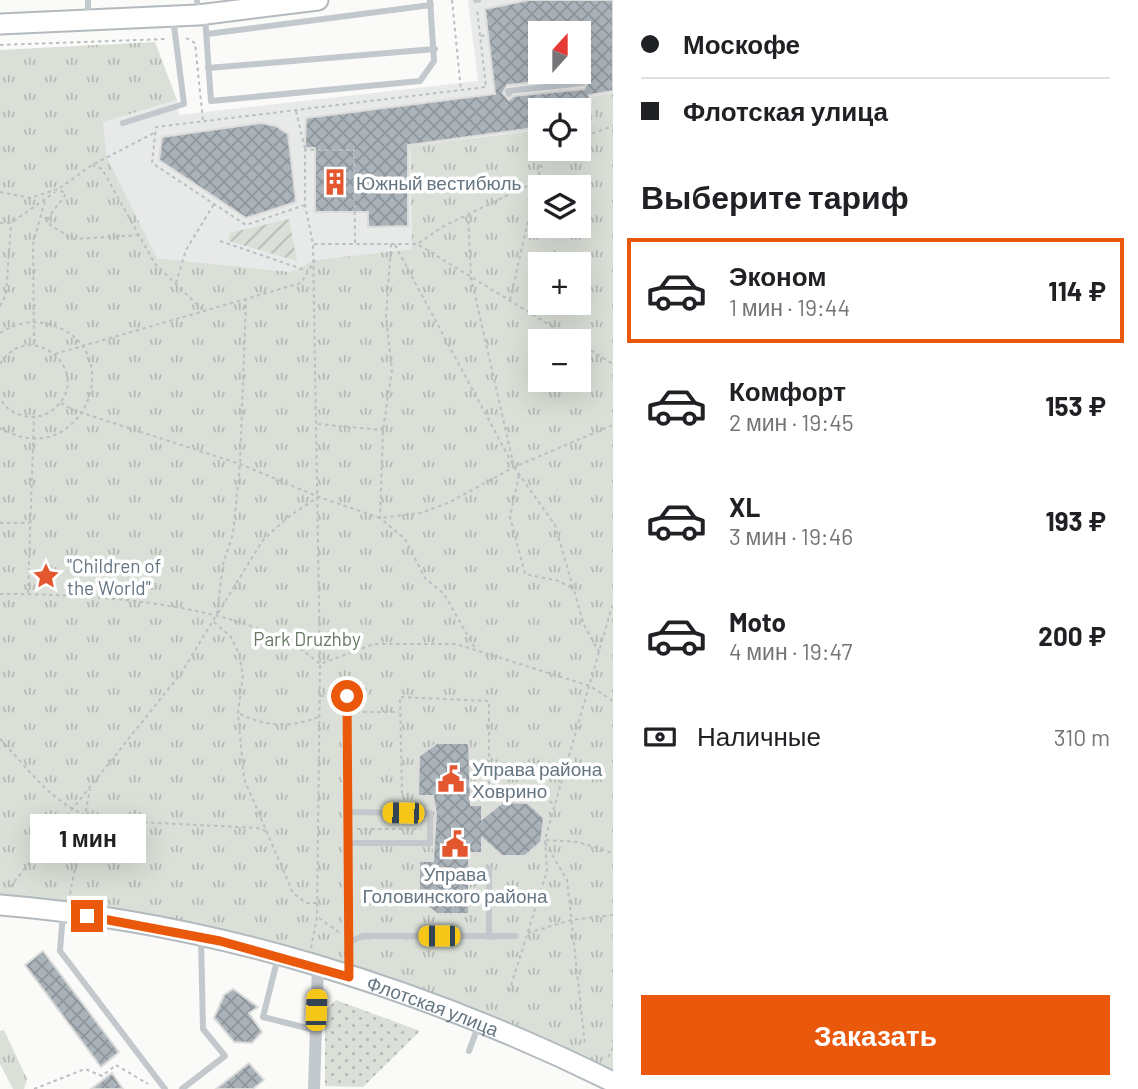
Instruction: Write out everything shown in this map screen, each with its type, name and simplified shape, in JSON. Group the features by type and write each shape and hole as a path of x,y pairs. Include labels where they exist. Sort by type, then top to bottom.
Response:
{"street":[{"path":"0,24 202,16 311,0"},
{"name":"Флотская улица","path":"0,905 66,903 278,956 314,961 349,977 480,1022 613,1082"},
{"path":"314,961 314,1089"}],"lane":[{"path":"88,0 88,21"},
{"path":"430,2 435,49 430,71 420,81 211,100 202,16 430,2"},
{"path":"123,123 184,104 172,16"},
{"path":"208,68 435,49"},
{"path":"509,94 508,91 574,84"},
{"path":"347,696 349,977"},
{"path":"348,812 430,813 430,843 348,843"},
{"path":"489,868 489,935"},
{"path":"66,903 60,951 165,1089"},
{"path":"182,1089 225,1056 203,1029 201,936"},
{"path":"349,942 363,936 516,936"},
{"path":"278,956 263,1017 316,1030"},
{"path":"469,1051 480,1022"}],"path":[{"path":"452,0 461,92"},
{"path":"305,205 246,225 152,163 156,127 486,87 477,0"},
{"path":"480,36 488,35"},
{"path":"0,45 187,38 195,43 203,122"},
{"path":"335,107 335,113"},
{"path":"296,111 305,150 305,205 315,260 320,696 314,961"},
{"path":"591,134 613,126"},
{"path":"0,223 11,223 92,165 155,133"},
{"path":"305,150 354,150 355,243"},
{"path":"92,165 102,169 155,264 205,312"},
{"path":"313,244 417,244 468,214 528,185"},
{"path":"0,192 30,198 58,189 66,194 48,218 51,226 74,239 139,235"},
{"path":"34,345 33,244 45,199"},
{"path":"176,284 186,250 214,204"},
{"path":"468,214 471,278 514,467"},
{"path":"509,301 528,220"},
{"path":"0,306 6,295 11,223"},
{"path":"220,241 308,271"},
{"path":"380,518 383,430 392,370 386,318 393,244"},
{"path":"393,244 514,467 555,526 584,625 599,652"},
{"path":"417,244 556,329"},
{"path":"55,354 301,283 315,260"},
{"path":"218,614 223,565 233,534 240,464 246,300"},
{"path":"0,332 19,324 34,322 59,327 82,346 92,375 90,396 82,413 58,433 34,439 18,437 0,428"},
{"path":"0,365 13,351 34,345 55,354 67,377 66,391 61,403 45,415 34,417 11,411 0,398"},
{"path":"591,350 613,364"},
{"path":"61,403 82,413 240,464 318,497 380,518 405,539 425,578 444,594 477,651"},
{"path":"28,594 34,417"},
{"path":"318,424 383,430"},
{"path":"380,518 421,513 450,502 514,467 613,425"},
{"path":"520,474 510,517 525,574 559,580 573,588"},
{"path":"10,887 182,672 263,540 287,518 318,497"},
{"path":"0,523 30,523"},
{"path":"0,594 161,605 218,614 300,646 320,664"},
{"path":"509,992 547,871 545,841 613,603"},
{"path":"213,621 231,637 239,654 243,675 238,713 244,779 293,893 306,903 317,903"},
{"path":"320,664 374,643 446,643 590,686 613,701"},
{"path":"320,696 347,696"},
{"path":"401,793 400,697 489,701 489,797 547,800 557,805"},
{"path":"347,712 401,712"},
{"path":"238,713 257,722 278,726 300,724 319,717"},
{"path":"0,739 35,781 85,816 99,820 257,828 267,832"},
{"path":"66,903 90,788"},
{"path":"348,829 419,829"},
{"path":"545,841 578,842 613,852"},
{"path":"545,841 568,880 585,1045"},
{"path":"516,936 572,920 613,915"},
{"path":"317,917 343,936"},
{"path":"608,1057 613,1048"},
{"path":"34,1089 85,1069 102,1076 116,1065 157,1089"}],"shaded area":[{"path":"468,0 613,0 613,93 591,97 594,123 591,123 591,98 528,98 528,132 410,146 412,249 315,260 291,272 157,258 107,157 103,122 177,100 179,115 478,81"}],"green space":[{"name":"Park Druzhby","path":"155,42 177,100 103,122 107,157 157,258 291,272 315,260 412,249 410,146 528,132 528,161 591,161 591,123 594,122 591,97 613,93 613,1073 565,1048 463,1005 319,958 0,897 0,50"},
{"path":"289,219 297,261 229,241 229,233"},
{"path":"336,1000 420,1031 363,1087 325,1086 325,1011"},
{"path":"4,1030 27,1079 24,1089 13,1089 0,1064 0,1031"}],"building":[{"path":"529,0 613,0 613,91 589,95 589,98 528,98 528,129 408,145 408,226 368,227 368,212 315,212 315,148 305,148 306,118 495,94 485,9"},
{"path":"261,123 276,126 288,134 296,202 246,218 159,160 162,137"},
{"path":"437,743 469,743 471,805 482,805 482,819 503,802 528,803 544,818 541,842 525,856 502,856 482,838 482,853 469,853 469,914 437,914 419,899 419,861 433,861 436,813 433,796 418,796 419,756"},
{"path":"43,951 119,1052 101,1067 25,965"},
{"path":"233,989 258,1007 249,1013 262,1032 252,1043 234,1042 214,1018 224,995"},
{"path":"249,1063 264,1080 253,1089 216,1089"},
{"path":"112,1073 123,1089 91,1089"}],"place":[{"name":"Южный вестибюль","path":"335,182"},
{"name":"\"Children of the World\"","path":"46,576"},
{"name":"Управа района Ховрино","path":"451,779"},
{"name":"Управа Головинского района","path":"455,844"}],"route":[{"path":"87,916 136,923 220,941 318,966 349,977 347,696"}]}
